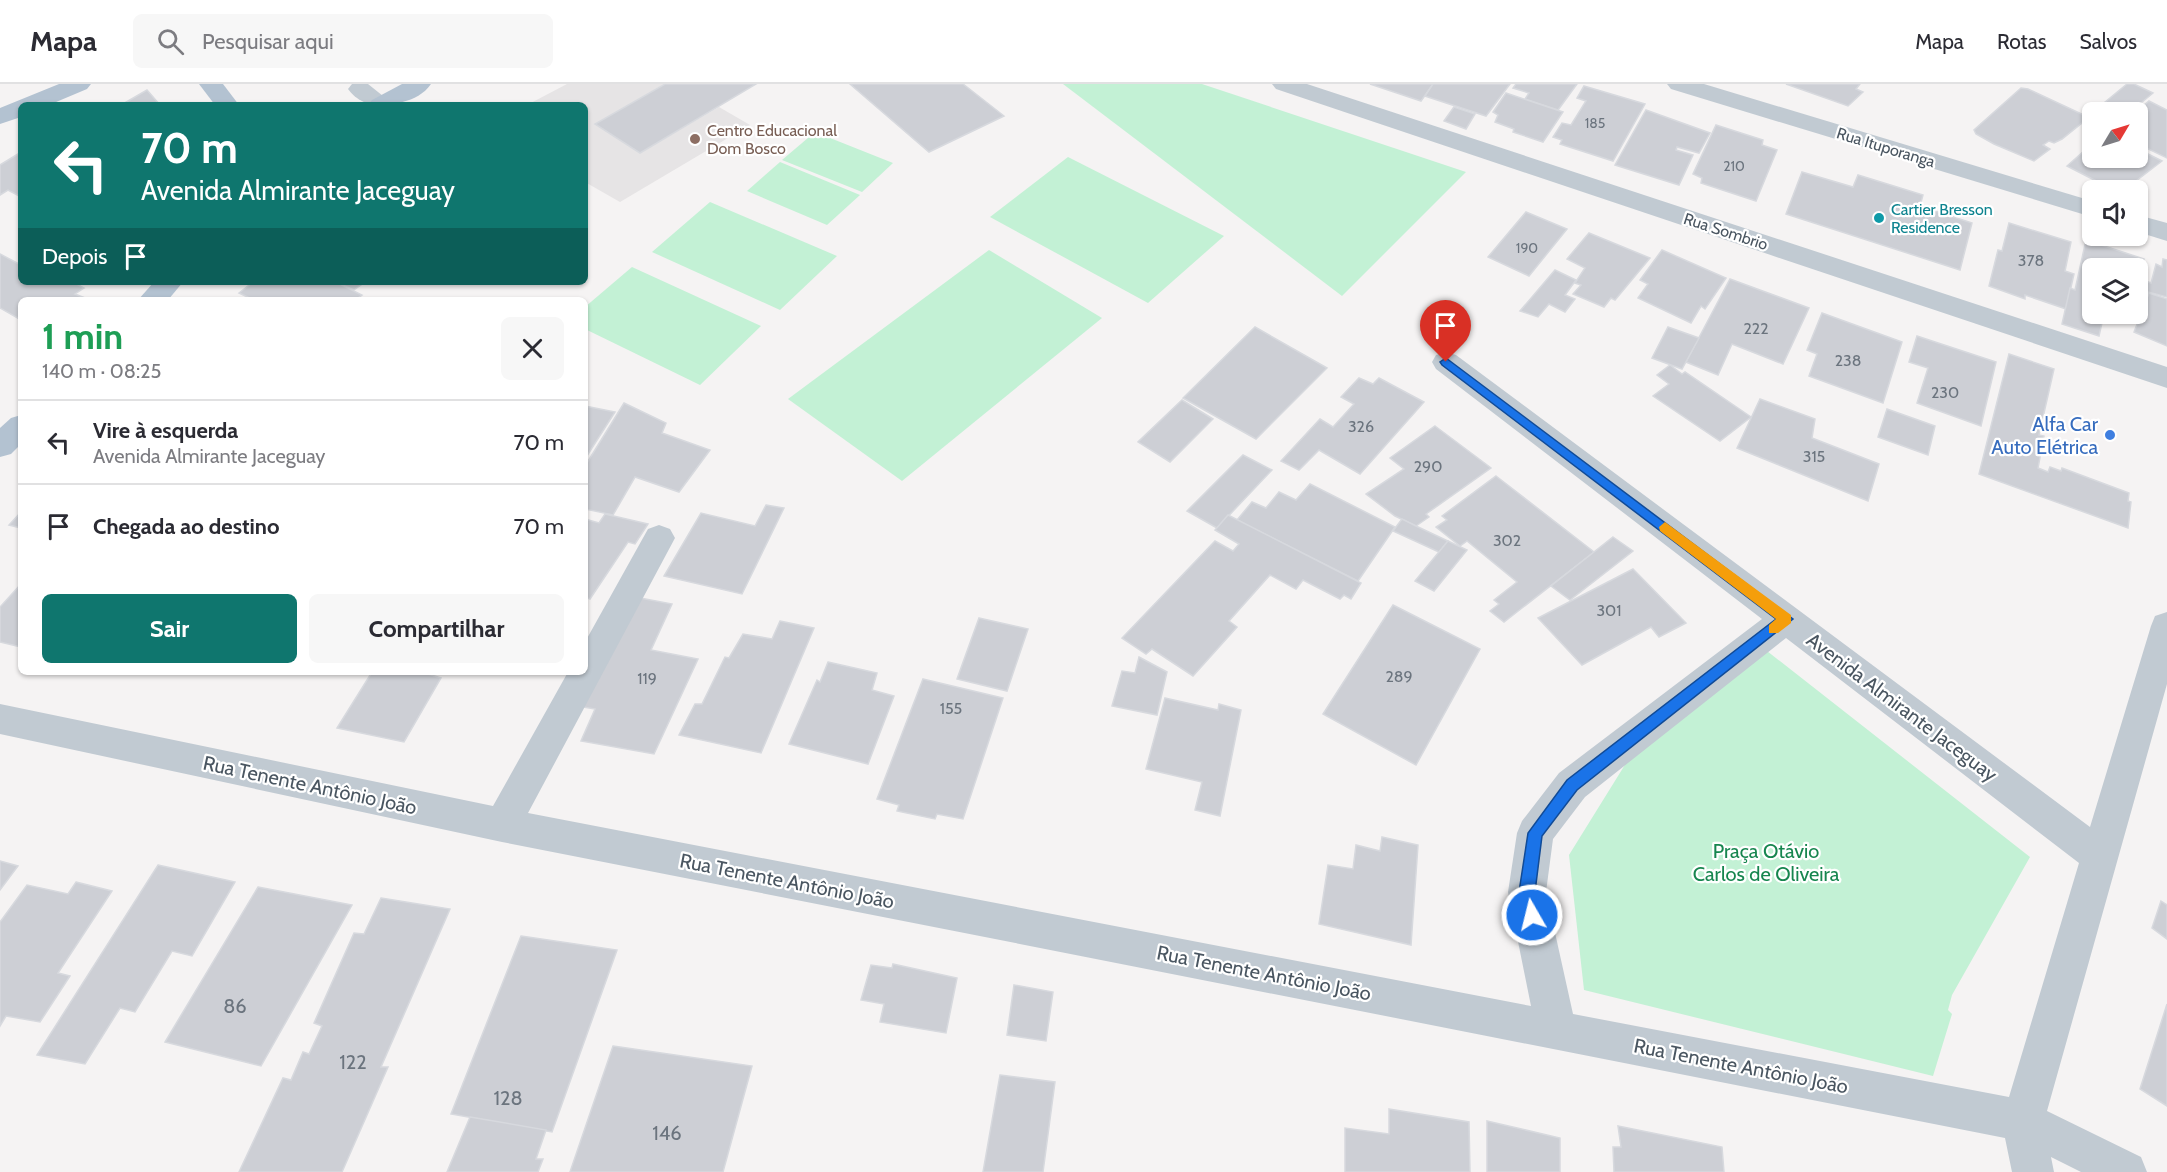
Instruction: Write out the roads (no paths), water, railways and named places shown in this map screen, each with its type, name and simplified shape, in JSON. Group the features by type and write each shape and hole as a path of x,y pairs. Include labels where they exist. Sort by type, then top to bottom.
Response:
{"main road":[{"path":"36,102 79,84"},
{"path":"211,84 225,102"},
{"path":"384,102 419,84"},
{"path":"0,117 18,109"},
{"path":"155,297 167,285"},
{"path":"0,446 18,429"}],"street":[{"name":"Rua Sombrio","path":"1284,84 2167,378"},
{"name":"Rua Ituporanga","path":"1679,84 2082,206"},
{"path":"360,89 377,102"},
{"path":"2148,226 2167,232"},
{"name":"Avenida Almirante Jaceguay","path":"1446,362 2100,857"},
{"path":"588,668 659,538"},
{"path":"1556,1030 1527,892 1535,833 1572,785 1786,619"},
{"path":"2033,1172 2023,1121 2167,626"},
{"path":"502,825 584,675"},
{"name":"Rua Tenente Antônio João","path":"0,719 502,825 2023,1121 2126,1172"}],"place":[{"name":"Centro Educacional Dom Bosco","path":"695,139"},
{"name":"Cartier Bresson Residence","path":"1879,218"},
{"name":"Alfa Car Auto Elétrica","path":"2110,435"}],"park label":[{"name":"Praça Otávio Carlos de Oliveira","path":"1766,862"}]}
